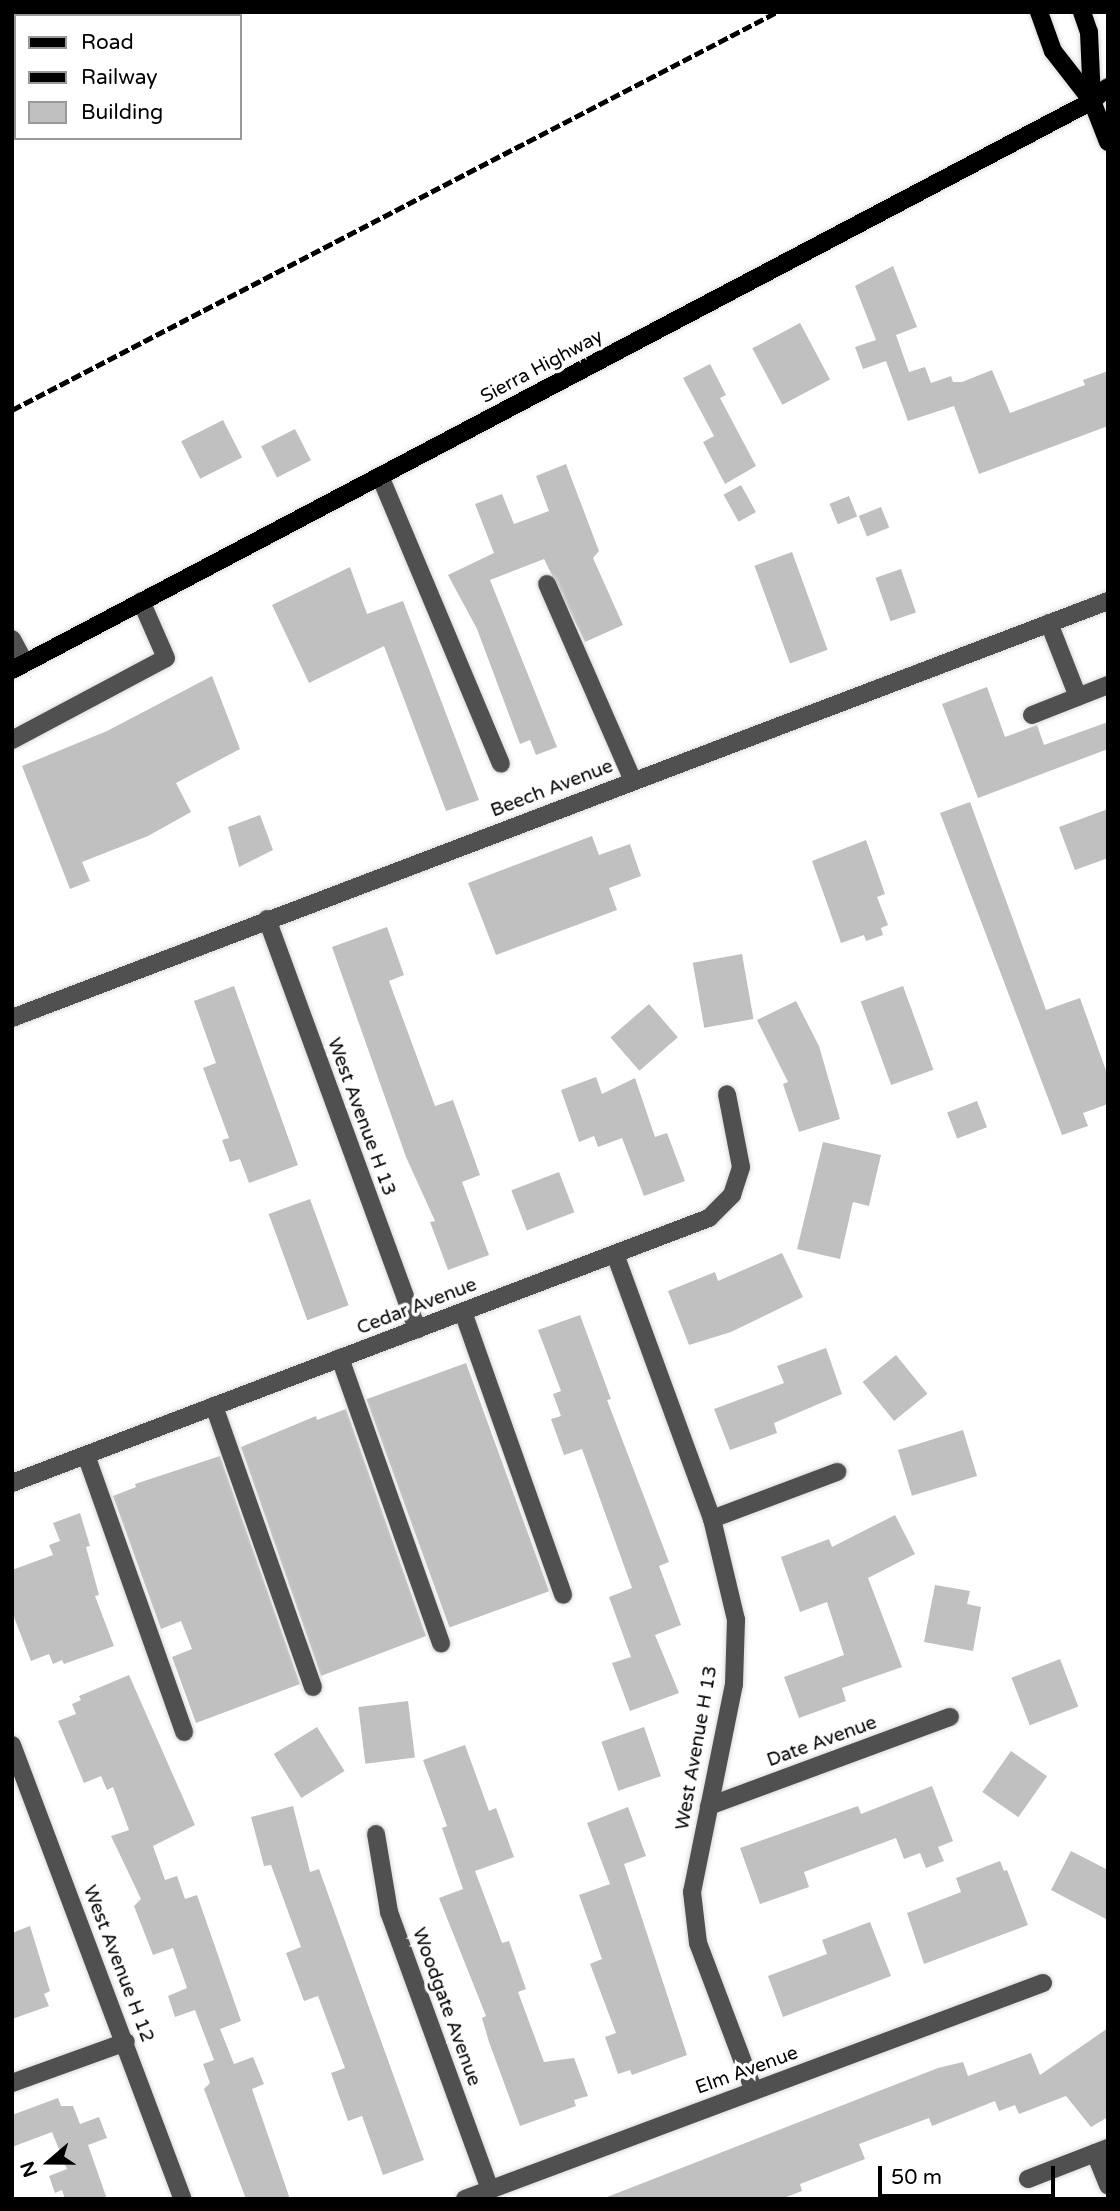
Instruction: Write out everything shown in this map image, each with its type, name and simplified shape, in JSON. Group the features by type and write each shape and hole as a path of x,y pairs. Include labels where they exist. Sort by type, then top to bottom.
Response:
{"main road":[{"path":"1039,12 1053,51 1100,101"},
{"path":"1082,12 1089,32 1108,142"},
{"name":"Sierra Highway","path":"18,666 1100,101 1108,87"}],"street":[{"path":"380,476 500,764"},
{"path":"547,584 633,781"},
{"path":"12,740 166,658 141,601"},
{"name":"Beech Avenue","path":"12,1018 1108,601"},
{"path":"1049,623 1077,697"},
{"path":"12,639 18,666"},
{"path":"1032,715 1108,685"},
{"name":"West Avenue H 13","path":"267,919 416,1329"},
{"name":"Cedar Avenue","path":"12,1483 709,1218 732,1195 741,1167 727,1094"},
{"name":"West Avenue H 13","path":"615,1254 712,1519 736,1620 734,1684 692,1892 698,1943 754,2091"},
{"path":"463,1312 563,1595"},
{"path":"340,1358 441,1644"},
{"path":"214,1406 313,1687"},
{"path":"86,1455 184,1732"},
{"path":"712,1519 837,1472"},
{"name":"Date Avenue","path":"709,1806 950,1717"},
{"name":"West Avenue H 12","path":"12,1745 19,1781 125,2042 183,2199"},
{"name":"Woodgate Avenue","path":"376,1834 389,1912 490,2189"},
{"name":"Elm Avenue","path":"465,2199 1043,1983"},
{"path":"12,2083 125,2042"},
{"path":"1028,2179 1102,2150 1108,2185"}],"building":[{"path":"893,266 917,327 896,335 909,372 925,367 931,383 951,376 953,382 962,382 992,370 1010,413 1085,385 1083,380 1108,371 1108,426 979,474 954,406 908,421 886,361 863,369 855,347 876,340 855,286"},
{"path":"800,323 830,380 782,405 752,348"},
{"path":"710,364 726,395 720,398 756,466 725,484 703,442 714,436 683,378"},
{"path":"223,420 242,457 200,479 181,441"},
{"path":"295,429 311,460 277,477 261,446"},
{"path":"566,464 599,551 593,558 623,625 585,642 544,559 490,580 557,747 536,755 530,740 520,744 477,629 448,575 494,553 475,504 502,494 514,524 549,511 536,476"},
{"path":"741,485 756,512 739,522 724,495"},
{"path":"849,496 857,516 838,524 830,504"},
{"path":"881,507 889,527 867,536 859,516"},
{"path":"792,552 828,650 790,663 754,566"},
{"path":"350,567 367,614 403,601 479,800 446,811 384,646 309,683 272,605"},
{"path":"901,569 916,612 890,621 875,578"},
{"path":"212,676 240,749 176,783 191,812 148,836 82,862 90,881 70,889 22,766 107,731"},
{"path":"987,687 1005,737 1037,725 1044,745 1108,722 1108,749 978,798 942,704"},
{"path":"970,802 1046,1010 1080,998 1108,1076 1108,1104 1083,1113 1088,1126 1062,1135 940,813"},
{"path":"1108,809 1108,858 1075,870 1059,827"},
{"path":"260,815 273,850 239,867 228,827"},
{"path":"592,836 599,855 630,844 641,876 609,888 617,910 496,955 468,883"},
{"path":"866,840 885,894 877,897 888,925 881,928 883,935 866,941 864,935 841,943 812,861"},
{"path":"387,927 404,975 389,981 435,1106 453,1100 480,1175 462,1182 489,1255 448,1270 430,1222 435,1221 406,1157 332,947"},
{"path":"742,954 753,1019 704,1028 693,963"},
{"path":"234,986 298,1165 249,1183 240,1159 230,1162 222,1140 229,1138 203,1068 216,1063 194,1001"},
{"path":"903,986 933,1070 891,1085 861,1001"},
{"path":"796,1001 819,1046 840,1119 799,1132 783,1084 788,1082 757,1020"},
{"path":"649,1004 678,1037 639,1071 611,1037"},
{"path":"596,1077 602,1094 635,1078 655,1137 667,1133 685,1181 644,1196 622,1138 598,1147 594,1136 579,1142 561,1090"},
{"path":"977,1101 987,1127 957,1139 947,1112"},
{"path":"823,1142 881,1155 869,1206 853,1202 840,1259 797,1249"},
{"path":"559,1172 574,1212 527,1230 511,1190"},
{"path":"310,1199 349,1305 307,1320 269,1214"},
{"path":"782,1253 803,1297 731,1332 689,1345 668,1291 715,1272 718,1281"},
{"path":"580,1315 611,1399 607,1400 669,1562 659,1566 681,1625 655,1635 679,1693 630,1711 612,1663 631,1657 609,1597 632,1588 582,1449 564,1455 551,1419 561,1416 553,1394 561,1391 538,1330"},
{"path":"826,1348 842,1394 774,1423 777,1433 730,1450 714,1409 784,1383 777,1366"},
{"path":"896,1355 927,1394 894,1421 863,1382"},
{"path":"466,1363 549,1591 450,1628 366,1399"},
{"path":"346,1409 426,1636 321,1676 241,1447 316,1416 317,1420"},
{"path":"963,1430 977,1476 912,1496 898,1450"},
{"path":"220,1456 300,1684 196,1723 172,1657 192,1649 181,1621 161,1629 113,1496 136,1487 135,1484"},
{"path":"80,1513 90,1546 86,1547 99,1595 95,1596 114,1646 64,1664 62,1660 53,1664 49,1654 31,1661 12,1612 12,1570 53,1555 49,1545 60,1541 53,1523"},
{"path":"895,1515 915,1554 868,1578 902,1667 842,1688 846,1701 799,1718 784,1677 844,1655 827,1602 800,1612 781,1557 829,1539 832,1547"},
{"path":"935,1585 970,1591 967,1604 981,1607 973,1651 924,1642"},
{"path":"1060,1659 1078,1707 1030,1725 1011,1678"},
{"path":"129,1675 195,1825 153,1846 165,1880 177,1876 185,1899 197,1895 241,2021 220,2029 234,2064 253,2057 264,2084 252,2089 290,2199 246,2199 204,2089 210,2083 203,2064 214,2060 195,2010 175,2017 168,1996 187,1988 173,1948 153,1955 134,1906 141,1899 111,1836 129,1830 113,1787 107,1790 101,1776 84,1783 58,1721 76,1714 72,1704 81,1700 79,1696"},
{"path":"408,1701 415,1758 365,1764 358,1707"},
{"path":"317,1727 345,1771 301,1798 274,1754"},
{"path":"644,1727 661,1776 618,1791 601,1742"},
{"path":"465,1745 489,1811 496,1808 514,1857 475,1871 502,1943 509,1941 526,1989 518,1992 544,2062 574,2058 588,2096 574,2100 576,2106 520,2126 489,2042 482,2018 486,2016 439,1898 463,1889 442,1828 447,1826 423,1760"},
{"path":"1011,1751 1047,1776 1018,1817 982,1792"},
{"path":"932,1786 953,1841 938,1847 944,1861 926,1868 920,1853 904,1859 896,1838 804,1872 809,1887 760,1904 740,1848 858,1806 861,1814"},
{"path":"293,1806 310,1872 319,1869 424,2160 383,2175 362,2116 348,2121 331,2073 345,2068 318,1996 304,2001 286,1953 301,1947 271,1865 264,1866 251,1817"},
{"path":"628,1807 646,1856 624,1864 687,2055 632,2075 630,2070 618,2074 605,2037 616,2033 590,1964 602,1959 579,1895 610,1884 587,1823"},
{"path":"1071,1851 1108,1870 1108,1920 1051,1890"},
{"path":"1000,1861 1004,1871 1007,1870 1028,1925 924,1964 907,1913 961,1892 956,1878"},
{"path":"870,1922 891,1976 783,2017 768,1976 827,1954 822,1940"},
{"path":"30,1926 50,1991 44,1994 49,2006 12,2019 12,1933"},
{"path":"1108,2028 1108,2117 1091,2127 1066,2096 1019,2114 1015,2105 999,2111 995,2101 932,2126 929,2118 859,2144 865,2159 800,2184 802,2191 781,2199 602,2199 938,2068 963,2062 968,2076 1031,2053 1040,2075"},
{"path":"58,2098 61,2106 73,2106 80,2124 99,2117 107,2138 88,2145 107,2199 65,2199 62,2190 55,2193 49,2176 67,2169 52,2132 12,2147 12,2115"}],"railway":[{"path":"12,410 777,12"}]}
